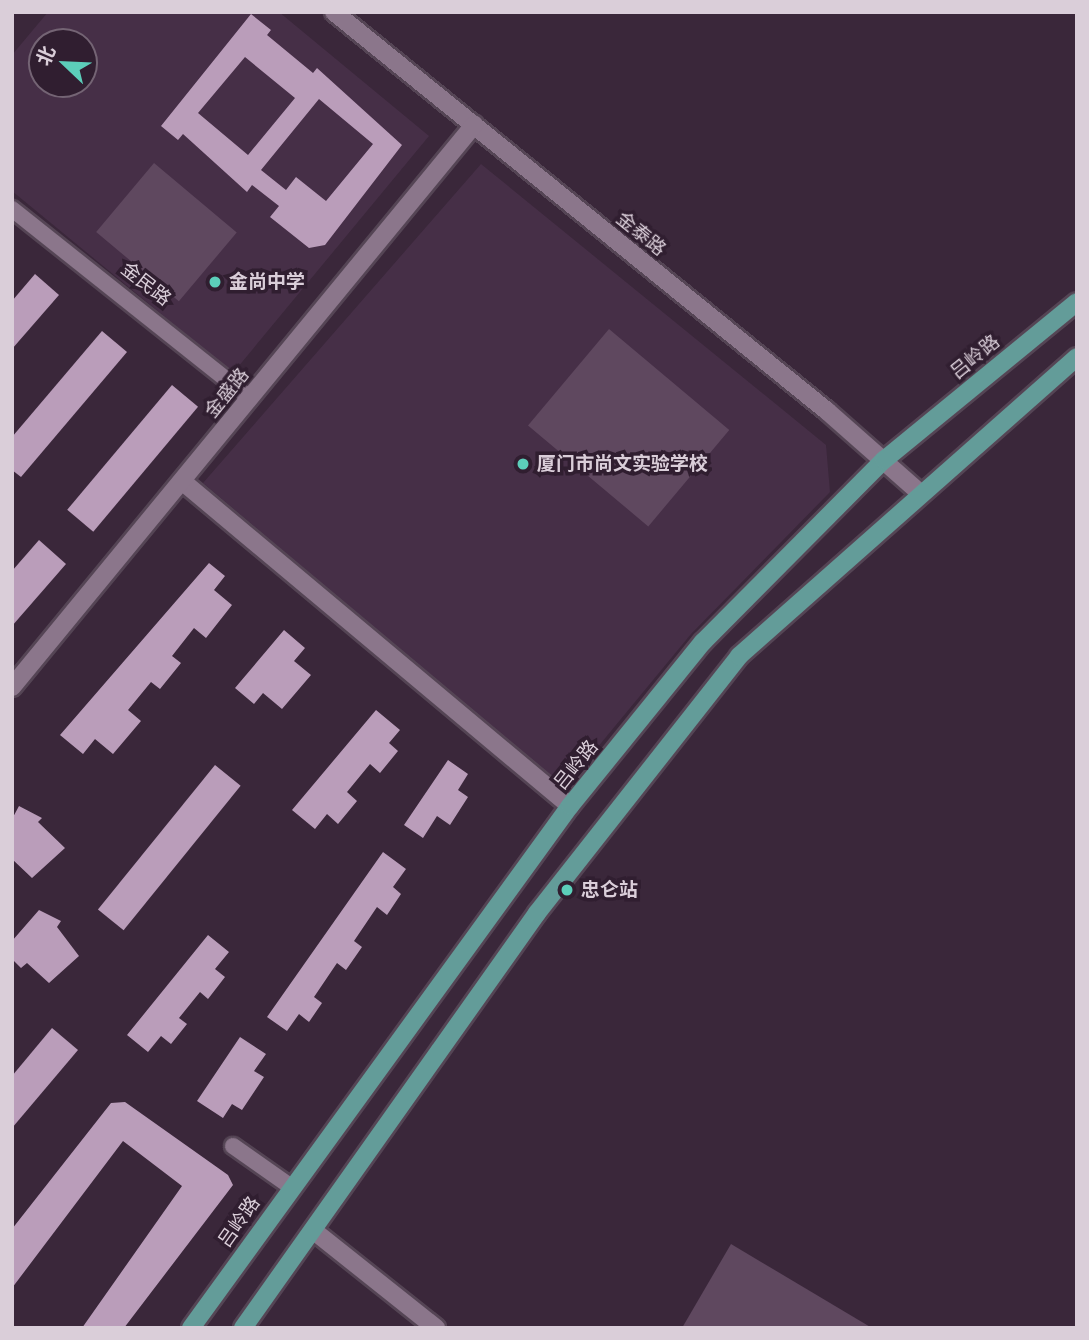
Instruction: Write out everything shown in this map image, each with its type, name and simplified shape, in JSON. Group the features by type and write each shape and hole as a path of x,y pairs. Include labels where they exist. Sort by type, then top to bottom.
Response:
{"main road":[{"name":"吕岭路","path":"191,1328 290,1186 570,806 703,642 884,460 1077,302"},
{"path":"243,1328 537,913 739,656 919,492 1077,357"}],"street":[{"name":"金泰路","path":"334,12 884,460 919,492"},
{"name":"金盛路","path":"12,687 474,125"},
{"name":"金民路","path":"12,209 250,398"},
{"path":"182,481 570,806"},
{"path":"233,1146 290,1186"},
{"path":"314,1231 436,1328"}],"shaded area":[{"name":"金尚中学","path":"48,12 279,12 429,136 233,373 12,191 12,55 28,36 28,98 98,98 98,28 35,28"},
{"path":"154,163 237,232 179,301 96,232"},
{"name":"厦门市尚文实验学校","path":"481,164 826,445 830,492 691,634 564,788 203,483"},
{"path":"609,329 729,430 648,526 528,426"},
{"path":"731,1244 872,1328 682,1328"}],"building":[{"path":"251,14 271,30 267,35 313,73 317,68 402,145 325,245 309,248 270,217 279,206 252,185 247,192 183,134 178,140 161,126","holes":["245,57 295,98 248,155 198,113","319,99 373,144 326,201 296,177 286,190 261,170"]},
{"path":"35,274 59,295 12,349 12,301"},
{"path":"102,331 127,352 21,477 12,470 12,437"},
{"path":"172,385 198,407 93,532 67,510"},
{"path":"39,540 66,564 12,626 12,571"},
{"path":"209,563 225,576 214,590 232,605 206,638 194,628 172,656 181,663 160,689 151,682 128,710 141,721 113,754 95,739 83,754 60,735"},
{"path":"284,630 305,648 294,661 311,675 282,709 263,693 254,704 235,688"},
{"path":"376,710 400,730 389,743 398,751 380,773 370,764 347,792 357,801 338,824 327,814 315,829 292,810"},
{"path":"448,760 468,774 458,790 468,797 450,825 437,816 423,838 404,825"},
{"path":"215,765 241,786 124,930 98,910"},
{"path":"19,806 42,818 38,822 65,848 32,878 12,859 12,819"},
{"path":"383,852 406,869 393,887 401,894 387,915 377,907 354,941 362,947 346,970 337,963 314,997 322,1003 309,1022 299,1014 287,1031 267,1017"},
{"path":"39,910 61,921 57,927 79,956 49,983 27,963 21,968 12,959 12,941"},
{"path":"208,935 229,952 215,969 225,977 208,999 200,992 179,1018 187,1024 171,1044 161,1036 148,1052 127,1035"},
{"path":"52,1028 78,1050 12,1128 12,1076"},
{"path":"240,1037 266,1054 254,1071 264,1077 242,1110 232,1104 223,1118 197,1101"},
{"path":"125,1102 228,1175 233,1185 124,1328 82,1328 182,1186 123,1141 12,1288 12,1229 111,1103"}],"place":[{"name":"金尚中学","path":"215,282"},
{"name":"厦门市尚文实验学校","path":"523,464"},
{"name":"忠仑站","path":"567,890"}]}
